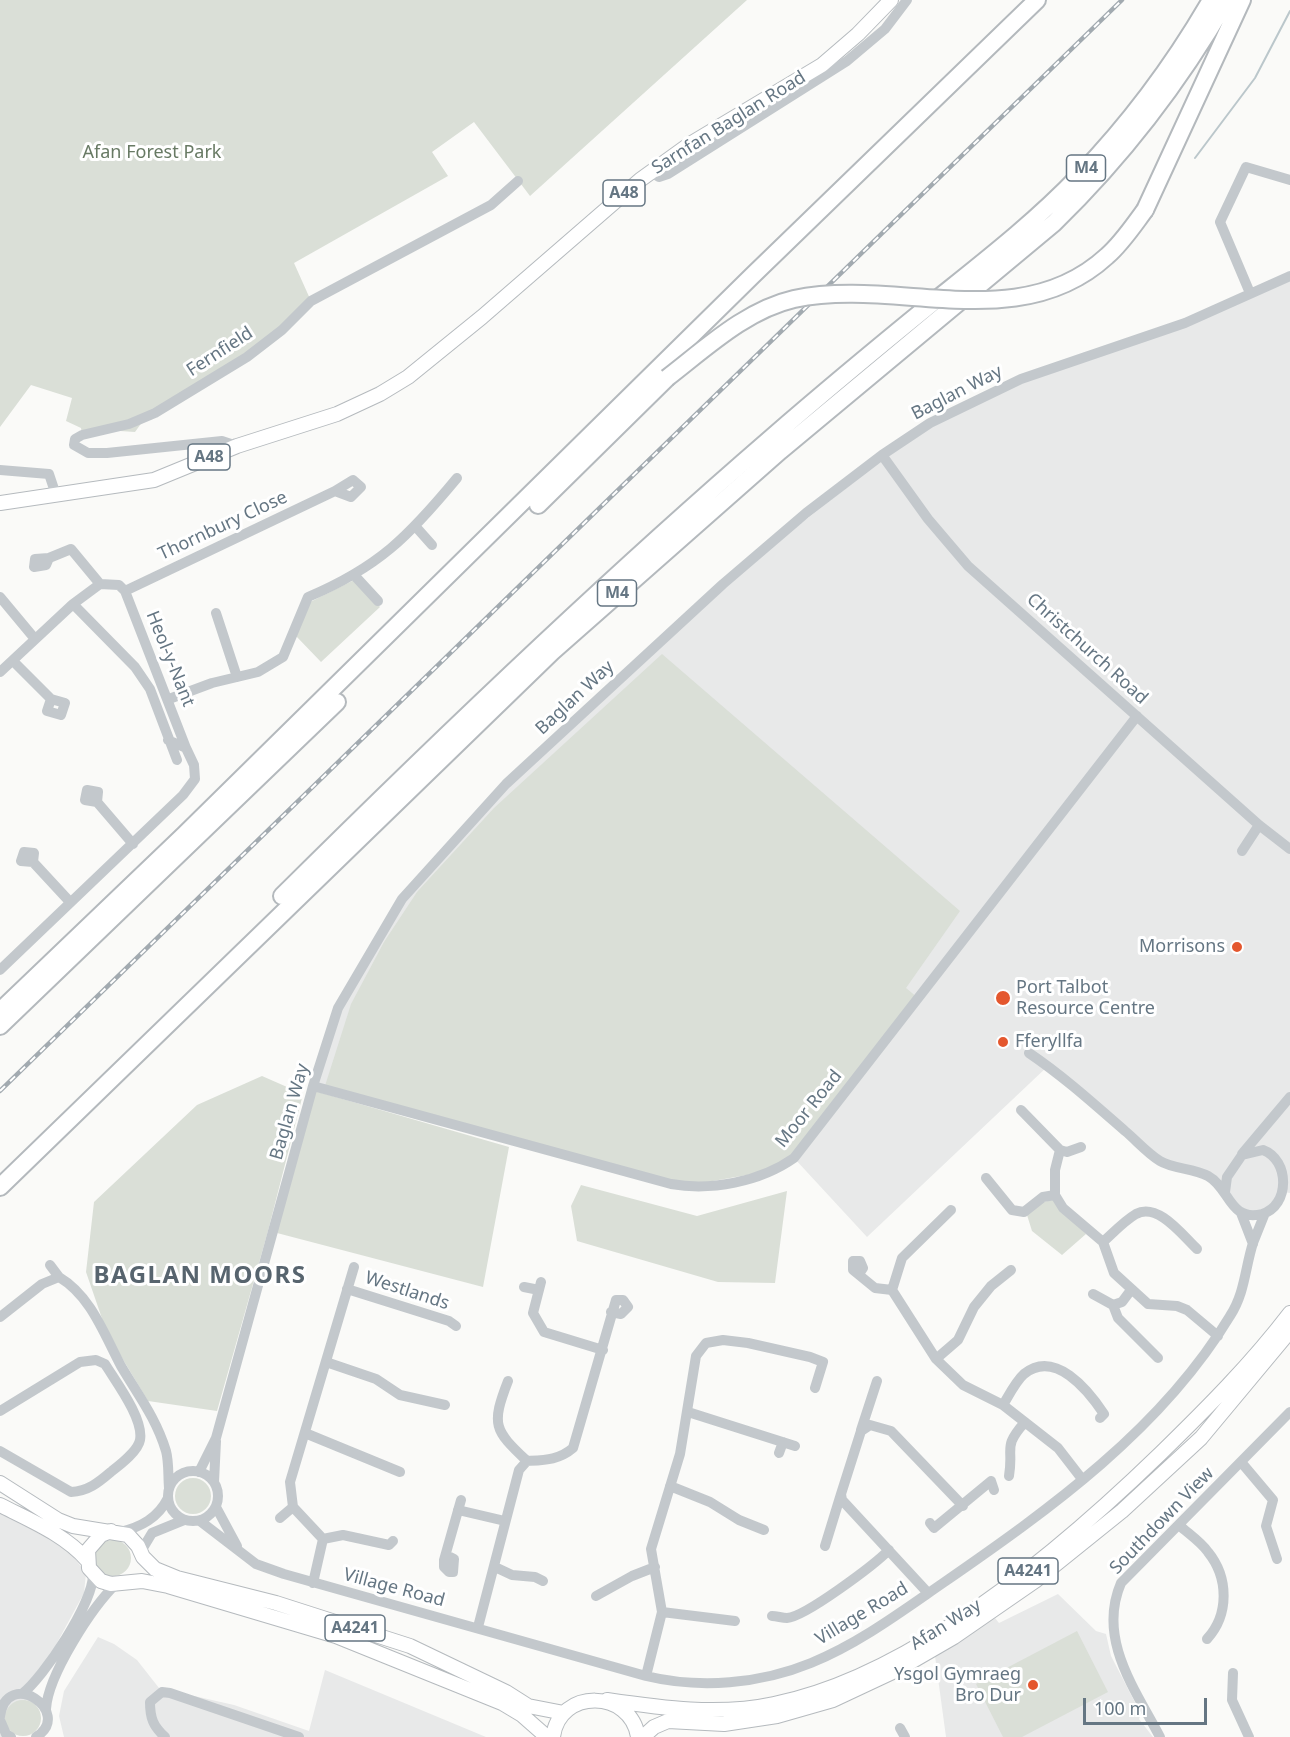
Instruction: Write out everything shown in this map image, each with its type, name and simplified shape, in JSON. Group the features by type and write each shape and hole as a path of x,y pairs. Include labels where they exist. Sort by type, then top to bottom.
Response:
{"highway":[{"path":"0,1011 184,835 753,275 1037,0"},
{"name":"M4","path":"0,1173 406,773 552,634 770,439 1005,244 1078,177 1144,101 1174,61 1211,0"},
{"name":"M4","path":"0,1186 552,652 789,443 1054,223 1090,188 1155,111 1185,69 1227,0"},
{"path":"0,1026 191,844 668,378 727,332 756,314 792,300 826,294 874,294 964,301 1000,300 1034,294 1063,284 1107,257 1145,210 1242,0"}],"main road":[{"name":"Sarnfan Baglan Road","path":"237,446 337,414 408,377 482,317 651,172 690,144 822,65 858,34 891,0"},
{"name":"A48","path":"0,503 154,480 237,446"},
{"name":"Afan Way","path":"607,1700 695,1710 729,1710 773,1705 814,1694 891,1660 1000,1592 1112,1500 1240,1375 1290,1313"},
{"name":"Afan Way","path":"643,1737 654,1726 668,1721 724,1724 777,1716 833,1700 897,1670 954,1637 1035,1581 1122,1511 1201,1438 1290,1331"},
{"path":"0,1483 58,1520 73,1526 116,1532"},
{"path":"0,1505 74,1545 87,1560 93,1575"},
{"name":"A4241","path":"116,1532 134,1540 141,1553 155,1569 177,1578 276,1603 410,1646 506,1692 528,1706 564,1713 583,1701 607,1700"},
{"path":"87,1560 93,1541 116,1532"},
{"name":"A4241","path":"93,1575 105,1583 142,1581 168,1586 336,1636 502,1703 522,1714 547,1737"},
{"path":"607,1700 627,1713 634,1722 638,1737"},
{"path":"554,1737 558,1722 564,1713"}],"street":[{"path":"651,172 659,177 668,174 847,61 885,29 907,0"},
{"path":"1251,293 1220,222 1246,167 1290,180"},
{"name":"Fernfield","path":"237,446 222,441 88,453 74,445 75,439 82,435 129,424 155,412 226,371 282,330 311,301 491,205 518,180"},
{"name":"Baglan Way","path":"199,1472 216,1438 338,1008 402,899 506,784 705,600 806,513 882,455 930,423 1021,379 1185,323 1290,276"},
{"name":"Christchurch Road","path":"882,455 928,519 968,566 1259,825 1289,845"},
{"path":"0,470 48,474 54,482 56,495"},
{"path":"169,699 212,683 258,672 283,657 308,597 376,562 416,527 457,478"},
{"name":"Thornbury Close","path":"122,588 336,491"},
{"path":"416,527 432,545"},
{"path":"49,558 71,549 100,584 122,588"},
{"path":"354,575 378,601"},
{"path":"0,672 74,604 100,584"},
{"name":"Heol-y-Nant","path":"1,968 133,844 183,795 195,779 194,765 169,699 122,588"},
{"path":"0,597 35,639"},
{"name":"Heol-y-Nant","path":"74,604 135,667 150,689 177,760"},
{"path":"216,613 227,626 237,677"},
{"path":"13,661 51,699"},
{"name":"Moor Road","path":"314,1086 671,1184 716,1185 748,1179 775,1170 794,1158 1137,716"},
{"path":"168,740 186,748"},
{"path":"97,802 133,844"},
{"path":"1242,851 1259,825"},
{"path":"33,862 70,902"},
{"path":"1029,1053 1160,1161 1207,1175 1226,1192 1232,1207 1241,1213 1265,1213 1287,1192 1283,1174 1285,1166 1264,1145 1267,1128"},
{"path":"1226,1192 1231,1170 1290,1097"},
{"path":"1021,1110 1060,1150 1067,1152 1082,1147"},
{"path":"1060,1150 1055,1170 1055,1195 1063,1208 1103,1242 1114,1273 1148,1304 1177,1306 1187,1310 1218,1336"},
{"path":"1242,1155 1257,1150 1269,1152"},
{"path":"1207,1175 1231,1170"},
{"path":"986,1178 1012,1210 1024,1212 1042,1197 1055,1195"},
{"path":"951,1210 902,1258 892,1290 936,1359 963,1384 1003,1405 1058,1448 1082,1479"},
{"path":"1103,1242 1137,1213 1153,1212 1165,1219 1197,1250"},
{"path":"1241,1213 1253,1244"},
{"name":"Village Road","path":"200,1521 256,1564 314,1583 478,1627 646,1676 666,1681 708,1683 737,1682 779,1673 810,1664 838,1650 928,1593 1024,1527 1137,1432 1163,1404 1218,1336 1243,1290 1253,1244 1265,1213"},
{"path":"50,1265 59,1277 75,1287 106,1332 122,1366 149,1408 166,1453 169,1493 173,1511 184,1520"},
{"name":"Westlands","path":"293,1507 290,1482 354,1267"},
{"path":"936,1359 958,1340 974,1307 991,1286 1011,1270"},
{"path":"859,1274 875,1288 892,1290"},
{"path":"0,1317 42,1284 59,1277"},
{"path":"525,1287 540,1286 533,1313 544,1332 603,1350"},
{"name":"Westlands","path":"347,1289 449,1321 456,1326"},
{"path":"1113,1305 1122,1302 1131,1290"},
{"path":"1093,1294 1113,1305 1118,1318 1158,1358"},
{"path":"510,1386 497,1418 498,1430 504,1440 527,1461 553,1460 564,1456 573,1448 603,1350 610,1312"},
{"path":"646,1676 662,1612 651,1549 680,1454 696,1356 706,1343 723,1340 801,1349 823,1362 815,1389"},
{"path":"0,1411 80,1362 96,1360 105,1364 140,1424 140,1440 116,1468 92,1488 81,1491 71,1491 0,1451"},
{"path":"326,1362 376,1378 400,1395 445,1405"},
{"path":"1003,1405 1023,1375 1035,1367 1052,1365 1061,1368 1095,1400 1104,1414 1100,1418"},
{"path":"825,1546 877,1381"},
{"path":"688,1412 795,1446"},
{"name":"Southdown View","path":"1160,1737 1118,1654 1112,1617 1114,1599 1121,1583 1180,1526 1290,1412"},
{"path":"1009,1476 1011,1463 1008,1452 1011,1437 1025,1422"},
{"path":"861,1431 870,1425 891,1431 963,1506"},
{"path":"305,1433 400,1472"},
{"name":"Baglan Way","path":"214,1482 216,1438"},
{"path":"778,1453 783,1442"},
{"path":"166,1453 184,1473"},
{"path":"478,1627 519,1470 527,1461"},
{"path":"1241,1462 1273,1500 1266,1526 1277,1559"},
{"path":"116,1532 134,1529 154,1517 184,1473 199,1472 214,1482 218,1494 216,1507 200,1521 184,1520 152,1533 141,1553"},
{"path":"930,1523 934,1528 992,1481 994,1490"},
{"path":"670,1486 710,1502 739,1520 764,1530"},
{"path":"841,1494 849,1508 928,1593"},
{"path":"444,1560 459,1505 505,1521"},
{"name":"Village Road","path":"216,1507 240,1551"},
{"path":"280,1518 293,1507 323,1539"},
{"path":"1180,1526 1209,1552 1224,1583 1222,1615 1216,1629 1207,1639"},
{"path":"323,1539 343,1535 389,1545 393,1541"},
{"path":"314,1583 323,1539"},
{"path":"772,1616 788,1618 819,1601 867,1571 889,1550"},
{"path":"495,1567 512,1575 535,1577 543,1581"},
{"path":"596,1596 655,1567"},
{"path":"11,1737 0,1724 6,1701 42,1676 90,1594 93,1575"},
{"path":"603,1579 607,1590"},
{"path":"36,1737 45,1726 47,1695 52,1682 91,1614 102,1598 117,1584"},
{"path":"662,1612 735,1621"},
{"path":"1233,1673 1232,1700 1249,1737"},
{"path":"165,1737 154,1728 150,1715 150,1702 162,1692 299,1737"},
{"path":"0,1700 17,1695 36,1697 46,1713 51,1737"}],"shaded area":[{"path":"1290,275 1290,1193 1283,1192 1265,1213 1241,1213 1207,1175 1160,1161 1048,1066 867,1237 794,1158 313,1086 338,1008 402,899 506,784 723,584 930,423 1021,379 1133,342"},
{"path":"0,1514 66,1547 86,1573 84,1593 6,1737 0,1737"},
{"name":"Ysgol Gymraeg Bro Dur","path":"1058,1594 1096,1631 1106,1634 1111,1656 1141,1714 1139,1719 1153,1737 946,1737 935,1656 995,1618 999,1623"},
{"path":"98,1637 114,1644 137,1660 159,1688 234,1705 309,1731 325,1670 486,1737 64,1737 59,1716 64,1691"}],"green space":[{"name":"Afan Forest Park","path":"0,0 747,0 530,196 474,122 432,152 448,176 294,263 311,301 282,330 148,414 135,432 105,430 82,435 81,428 66,421 72,398 31,385 0,427"},
{"path":"354,580 380,607 321,662 296,636 308,603"},
{"path":"662,654 960,911 906,988 918,998 794,1158 775,1170 685,1186 324,1089 351,1004 384,942 417,892 494,808"},
{"path":"262,1076 303,1094 268,1231 217,1411 148,1401 107,1333 86,1272 94,1202 197,1105"},
{"path":"315,1091 509,1147 483,1287 277,1233"},
{"path":"581,1185 697,1216 787,1191 775,1283 718,1282 577,1241 571,1206"},
{"path":"1053,1200 1086,1234 1062,1255 1032,1231 1027,1215 1043,1202"},
{"path":"193,1478 206,1483 211,1496 206,1509 193,1514 180,1509 175,1496 180,1483"},
{"path":"113,1540 126,1545 131,1558 126,1571 113,1576 100,1571 95,1558 100,1545"},
{"path":"1077,1631 1108,1692 1022,1737 1003,1737 976,1684"},
{"path":"23,1700 36,1705 41,1718 36,1731 23,1736 10,1731 5,1718 10,1705"}],"waterway":[{"path":"1195,158 1255,78 1290,11"}],"railway":[{"path":"0,1091 1122,0"}],"place":[{"name":"Morrisons","path":"1237,947"},
{"name":"Port Talbot Resource Centre","path":"1003,998"},
{"name":"Fferyllfa","path":"1003,1042"},
{"name":"Ysgol Gymraeg Bro Dur","path":"1033,1685"}],"district":[{"name":"BAGLAN MOORS","path":"200,1276"}]}
